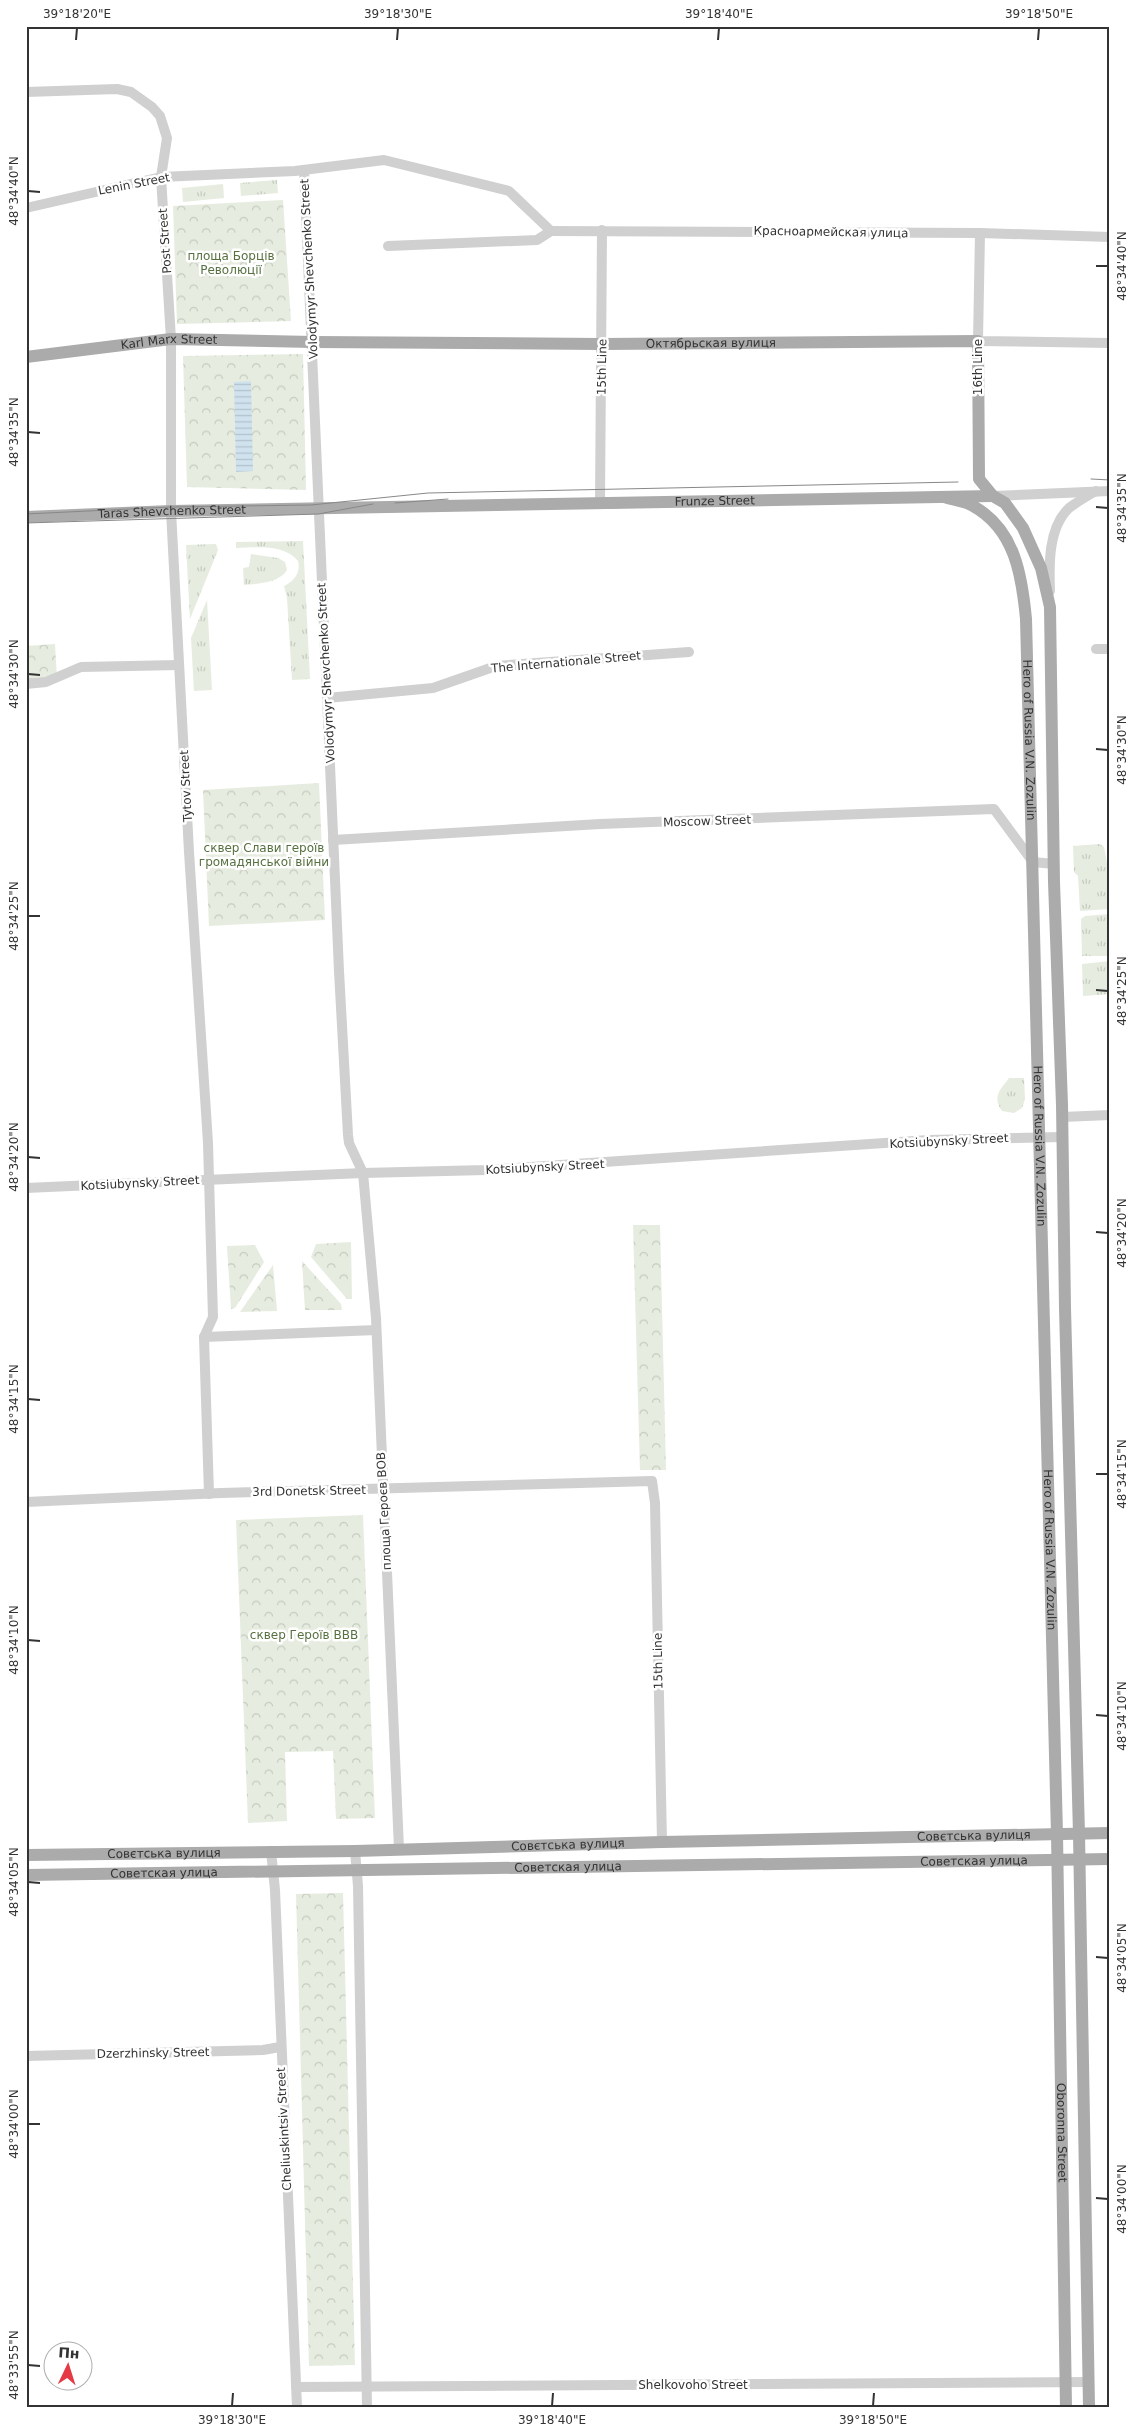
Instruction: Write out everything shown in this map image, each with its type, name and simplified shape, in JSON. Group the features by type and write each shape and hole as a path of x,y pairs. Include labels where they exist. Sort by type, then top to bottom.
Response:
{"main road":[{"name":"Karl Marx Street","path":"26,357 171,339 313,342"},
{"name":"Октябрьская вулиця","path":"313,342 602,344 978,341"},
{"name":"16th Line","path":"978,341 978,478 993,496"},
{"name":"Frunze Street","path":"318,510 993,496"},
{"name":"Hero of Russia V.N. Zozulin","path":"993,496 1006,503 1023,528 1041,568 1050,607 1054,864 1062,1117 1079,1861"},
{"name":"Hero of Russia V.N. Zozulin","path":"944,497 972,505 996,524 1008,541 1023,579 1030,718 1038,1137 1057,1834 1056,1858"},
{"name":"Taras Shevchenko Street","path":"26,517 171,511 318,510"},
{"name":"Совєтська вулиця","path":"26,1855 355,1851 662,1842 1110,1833"},
{"name":"Советская улица","path":"26,1875 1056,1858 1079,1861 1110,1859"},
{"name":"Oboronna Street","path":"1056,1858 1066,2407"},
{"name":"Oboronna Street","path":"1079,1861 1089,2407"}],"street":[{"name":"Post Street","path":"26,92 117,89 131,92 143,99 160,116 165,126 167,138 160,177 171,339 171,511"},
{"name":"Lenin Street","path":"26,208 160,177 304,170 384,160 509,191 551,231"},
{"name":"Volodymyr Shevchenko Street","path":"304,170 313,342 318,510 333,840 349,1143 363,1173"},
{"name":"15th Line","path":"600,504 602,230"},
{"name":"Красноармейская улица","path":"551,231 980,233 1110,237"},
{"path":"388,246 537,240 551,231"},
{"name":"16th Line","path":"978,341 980,233"},
{"name":"Октябрьская вулиця","path":"978,341 1110,343"},
{"path":"1050,607 1050,558 1059,523 1069,509 1096,491"},
{"name":"Frunze Street","path":"993,496 1110,491"},
{"name":"Tytov Street","path":"171,511 208,1143 208,1179"},
{"path":"1096,649 1110,649"},
{"name":"The Internationale Street","path":"327,698 433,688 496,666 689,652"},
{"path":"26,684 46,682 81,667 179,665"},
{"name":"Moscow Street","path":"333,840 600,824 994,809 1033,862"},
{"path":"1033,862 1054,864"},
{"path":"1062,1117 1110,1115"},
{"name":"Kotsiubynsky Street","path":"26,1188 363,1173 496,1170 929,1140 1062,1137"},
{"name":"площа Героєв ВОВ","path":"363,1173 376,1330 399,1849"},
{"path":"208,1179 213,1317 204,1338 209,1494"},
{"path":"204,1338 376,1330"},
{"name":"15th Line","path":"652,1481 662,1842"},
{"name":"3rd Donetsk Street","path":"26,1502 209,1494 652,1481"},
{"name":"Cheliuskintsiv Street","path":"271,1851 297,2407"},
{"path":"355,1851 357,1869 367,2407"},
{"name":"Dzerzhinsky Street","path":"26,2056 263,2050 280,2046"},
{"name":"Shelkovoho Street","path":"296,2387 1089,2382"}],"green space":[{"path":"277,180 278,193 241,196 240,183"},
{"path":"223,184 224,198 183,202 182,188"},
{"name":"площа Борців Революції","path":"283,200 291,321 177,324 173,206"},
{"path":"303,354 306,490 187,487 183,356"},
{"path":"303,541 310,679 292,680 287,598 284,586 291,582 298,573 298,561 286,552 278,549 261,547 236,548 236,542"},
{"path":"216,544 218,550 190,619 186,545"},
{"path":"251,554 278,558 285,562 287,570 279,578 244,585 243,568 249,567"},
{"path":"207,600 212,690 194,691 191,638"},
{"path":"55,644 57,679 26,680 26,646"},
{"name":"сквер Слави героїв громадянської війни","path":"319,783 325,920 209,926 203,790"},
{"path":"1100,844 1104,847 1110,879 1110,909 1080,911 1078,876 1074,872 1073,846"},
{"path":"1110,914 1110,956 1082,956 1081,919 1085,916"},
{"path":"1110,961 1110,994 1083,996 1082,964"},
{"path":"1009,1078 1024,1078 1025,1099 1022,1108 1014,1113 1002,1111 997,1098"},
{"path":"633,1225 660,1225 666,1470 640,1470"},
{"path":"351,1242 352,1299 347,1299 311,1257 316,1244"},
{"path":"255,1245 264,1262 235,1308 231,1309 227,1246"},
{"path":"302,1261 341,1304 342,1310 305,1310"},
{"path":"273,1265 277,1311 240,1312"},
{"name":"сквер Героїв ВВВ","path":"363,1515 375,1818 336,1819 333,1751 285,1752 287,1821 248,1823 236,1520"},
{"path":"343,1893 355,2365 309,2366 296,1894"}],"water":[{"path":"251,381 253,471 236,472 234,382"}],"tram line":[{"path":"1091,479 1110,480"},
{"path":"26,514 171,507 311,505 428,493 958,482"},
{"path":"395,503 448,499"},
{"path":"26,523 318,514 373,504"}]}
